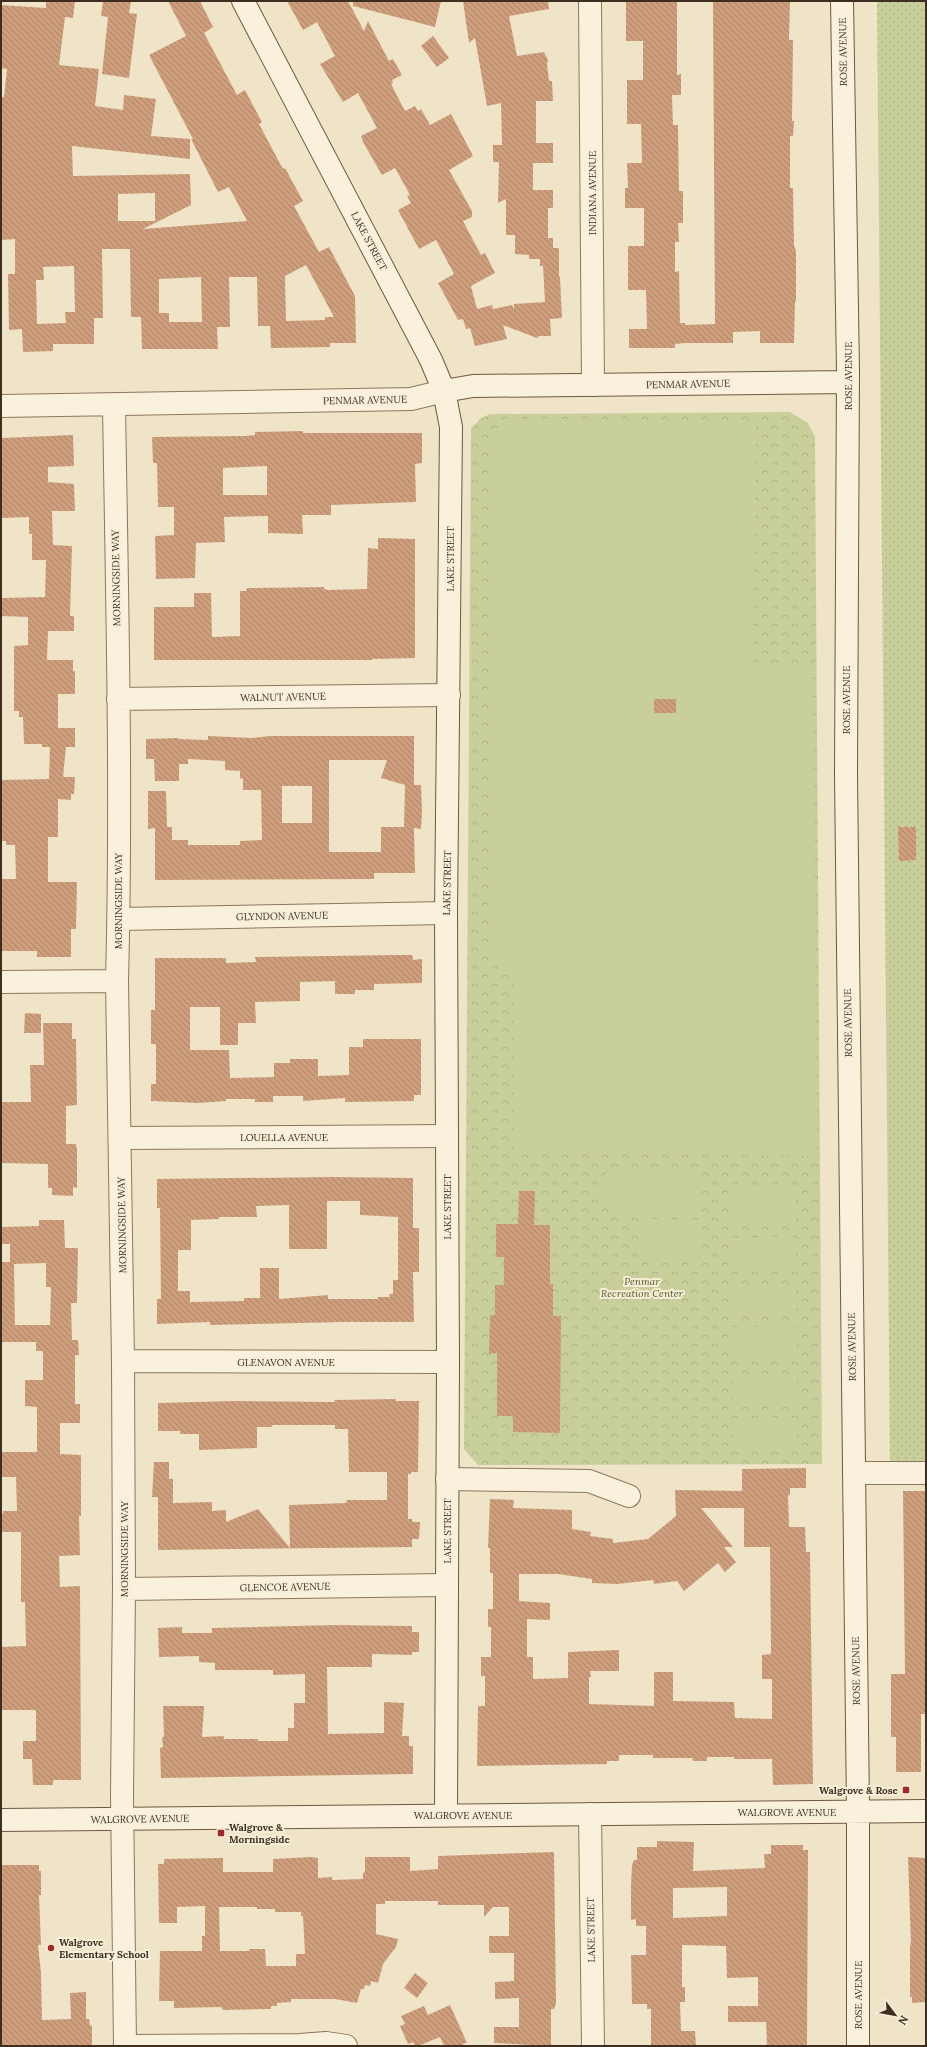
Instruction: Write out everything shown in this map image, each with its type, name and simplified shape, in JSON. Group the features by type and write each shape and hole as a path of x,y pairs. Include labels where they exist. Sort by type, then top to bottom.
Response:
{"street":[{"name":"LAKE STREET","path":"243,1 431,360 444,391 451,427 446,913 448,1362 446,1814"},
{"name":"INDIANA AVENUE","path":"590,1 594,385"},
{"name":"ROSE AVENUE","path":"842,1 848,382 846,781 858,1812 858,2046"},
{"name":"PENMAR AVENUE","path":"1,406 411,399 473,386 848,382"},
{"name":"MORNINGSIDE WAY","path":"114,405 118,699 119,919 117,981 121,1138 123,1361 123,1820 125,2046"},
{"name":"WALNUT AVENUE","path":"118,699 448,695"},
{"name":"GLYNDON AVENUE","path":"119,919 446,913"},
{"path":"1,982 117,981"},
{"name":"LOUELLA AVENUE","path":"121,1138 447,1136"},
{"name":"GLENAVON AVENUE","path":"123,1361 448,1362"},
{"path":"854,1473 926,1473"},
{"path":"447,1479 589,1481 629,1496"},
{"name":"GLENCOE AVENUE","path":"124,1589 446,1586"},
{"name":"WALGROVE AVENUE","path":"1,1820 123,1820 446,1814 926,1811"},
{"name":"LAKE STREET","path":"590,1814 593,2046"},
{"path":"125,2046 300,2045 326,2043 346,2046"}],"green space":[{"path":"877,1 926,1 926,1461 890,1462"},
{"name":"Penmar Recreation Center","path":"790,412 808,423 815,437 822,1464 478,1465 464,1449 471,429 480,419 490,414"},
{"path":"506,419 756,420 753,656 755,663 813,664 817,1156 514,1153 513,975 491,951 492,434"},
{"path":"609,1171 701,1171 701,1215 617,1214 610,1211 604,1207 600,1201 597,1189 603,1176"},
{"path":"731,1191 796,1191 796,1221 731,1221"},
{"path":"640,1219 699,1220 698,1261 640,1260"},
{"path":"796,1237 796,1267 732,1267 731,1238"},
{"path":"732,1284 796,1284 796,1313 732,1314"},
{"path":"797,1326 797,1356 732,1356 732,1327"},
{"path":"733,1375 797,1375 797,1404 733,1405"},
{"path":"797,1418 797,1448 733,1448 733,1419"}],"building":[{"path":"46,1 75,1 73,18 65,17 59,65 99,69 95,106 123,110 124,95 156,99 151,136 190,139 190,159 72,146 73,176 190,174 191,205 143,229 247,221 229,187 218,192 191,139 193,139 149,55 186,36 168,1 200,1 213,27 204,33 237,95 245,90 262,122 259,124 283,169 285,168 303,201 294,206 319,252 329,247 355,296 356,343 330,343 330,347 271,348 270,326 258,326 257,277 229,277 230,327 217,327 218,349 142,349 141,317 131,317 130,249 102,249 103,318 94,318 94,344 53,344 53,351 23,352 22,329 9,330 8,274 15,274 15,239 1,240 1,97 4,97 7,69 1,68 1,5 46,8","holes":["155,193 155,221 118,221 118,194","306,265 334,317 325,317 325,320 286,321 285,276","74,266 75,312 65,312 66,323 37,324 36,280 44,280 43,267","201,277 202,322 169,322 169,313 159,313 159,279"]},
{"path":"103,1 131,1 129,13 137,14 129,78 102,74 108,17 101,16"},
{"path":"287,1 348,1 364,31 368,21 389,61 393,59 402,75 392,80 393,83 391,84 405,111 415,106 418,111 421,109 430,125 451,114 473,156 449,170 472,211 472,217 463,221 481,255 485,253 495,273 471,286 477,309 492,305 493,309 512,305 514,309 514,304 545,302 543,266 540,266 540,259 529,259 529,255 515,254 515,235 506,235 506,199 498,203 499,162 493,162 493,145 502,145 501,103 487,106 475,38 469,43 463,1 548,1 549,9 509,16 517,56 544,52 548,60 549,81 552,81 553,101 536,101 536,143 553,143 553,163 533,163 533,190 553,190 553,208 548,208 548,238 553,238 553,248 559,248 559,277 562,318 550,319 551,336 539,336 537,338 503,325 507,339 475,346 470,328 466,329 463,319 458,320 438,283 454,274 436,240 419,249 398,210 411,203 407,196 410,195 395,168 382,175 364,144 361,136 377,128 358,93 343,102 320,64 335,56 317,22 303,30"},
{"path":"353,1 441,1 435,27 353,6"},
{"path":"626,1 677,1 677,75 681,74 681,95 672,95 673,125 678,125 679,191 683,191 683,223 678,223 679,242 675,242 675,272 679,271 680,323 685,323 685,325 715,324 713,2 790,1 789,40 793,40 792,121 794,121 793,136 790,136 790,188 793,188 794,245 796,251 794,343 760,343 760,331 733,332 733,343 685,343 675,344 675,348 629,348 629,329 647,329 646,290 628,290 628,246 644,246 644,208 625,208 625,188 628,188 627,163 642,163 641,124 627,124 627,80 643,80 643,41 626,41"},
{"path":"433,36 449,58 437,67 421,46"},
{"path":"303,431 303,433 422,433 422,463 415,464 416,502 331,505 331,515 302,515 303,534 268,533 268,516 224,517 225,542 196,543 195,578 156,579 155,536 174,535 174,507 158,507 157,463 153,463 152,437 245,436 255,435 255,432","holes":["267,466 267,495 223,495 223,468"]},
{"path":"73,435 74,466 48,467 48,482 74,484 75,511 52,511 53,545 72,546 70,616 74,616 74,631 48,631 47,660 73,660 73,671 75,671 75,694 58,694 58,728 75,728 75,747 66,747 63,777 75,777 74,794 71,794 71,800 58,799 58,837 48,837 48,882 77,882 76,929 71,929 71,957 37,957 37,951 1,951 1,879 16,879 15,845 6,845 6,841 1,841 1,780 49,779 50,747 42,747 42,744 24,744 23,717 19,717 19,711 14,711 14,646 28,645 28,617 1,616 1,598 45,597 46,560 32,560 32,534 29,534 29,517 1,518 1,438"},
{"path":"378,538 415,539 415,658 372,660 154,660 154,607 194,607 194,593 211,593 212,637 240,636 240,591 246,591 247,588 324,587 324,589 328,590 367,589 368,548 378,549"},
{"path":"654,699 676,699 676,713 654,713"},
{"path":"208,736 252,738 270,736 414,736 414,785 421,785 422,811 421,829 414,828 415,873 374,873 374,879 155,880 155,828 148,829 148,791 166,791 167,827 172,827 172,840 188,840 188,845 240,845 240,841 262,840 261,790 243,790 243,778 240,779 240,771 225,770 225,761 188,759 188,764 179,764 179,781 155,781 154,759 146,759 146,739 179,738 208,740","holes":["329,760 387,760 381,778 405,785 404,827 381,827 381,852 329,852","282,786 312,786 312,823 282,823"]},
{"path":"898,827 916,827 916,860 899,861"},
{"path":"412,955 413,960 422,959 422,983 374,984 374,990 355,990 355,994 335,994 335,981 300,982 300,1001 255,1002 256,1023 238,1023 238,1045 220,1045 220,1007 190,1007 190,1050 229,1050 230,1078 274,1077 274,1063 290,1063 290,1059 318,1059 318,1076 349,1075 349,1047 363,1047 363,1039 421,1039 421,1095 414,1095 414,1101 345,1102 345,1098 303,1101 303,1096 273,1096 273,1102 255,1102 255,1099 226,1099 226,1101 198,1103 151,1101 151,1084 156,1084 156,1044 151,1044 151,1010 155,1010 155,958 226,958 226,963 256,962 255,957"},
{"path":"25,1013 41,1014 41,1033 24,1033"},
{"path":"43,1023 72,1023 72,1039 76,1039 77,1105 66,1106 66,1144 76,1144 77,1150 77,1188 73,1187 73,1196 52,1195 52,1188 48,1188 48,1164 1,1163 1,1102 31,1102 30,1065 44,1065"},
{"path":"332,1177 413,1178 413,1228 419,1228 419,1272 413,1272 414,1322 210,1325 210,1322 157,1324 157,1299 161,1299 160,1208 157,1208 157,1179","holes":["327,1201 360,1201 360,1215 398,1217 398,1280 393,1280 393,1294 389,1294 390,1297 378,1297 378,1299 328,1299 328,1295 279,1299 279,1268 260,1268 260,1298 244,1298 244,1301 190,1302 190,1291 178,1291 178,1250 191,1250 191,1220 219,1219 219,1217 257,1217 256,1206 289,1205 289,1249 327,1249"]},
{"path":"519,1191 535,1191 534,1225 550,1225 550,1284 553,1284 553,1316 561,1316 560,1433 513,1432 513,1416 497,1416 497,1353 489,1354 490,1315 495,1315 495,1285 504,1285 504,1257 496,1257 496,1224 518,1224"},
{"path":"39,1220 64,1220 65,1248 78,1248 77,1303 71,1303 72,1340 78,1340 79,1355 75,1355 75,1404 80,1404 80,1423 60,1423 60,1454 81,1455 81,1516 79,1516 80,1555 59,1556 60,1587 80,1586 81,1780 53,1780 53,1785 33,1785 32,1759 23,1759 23,1741 36,1741 36,1710 1,1710 1,1647 26,1646 25,1602 21,1602 21,1532 1,1532 1,1514 3,1514 3,1511 17,1511 16,1477 1,1477 1,1452 37,1452 37,1407 25,1406 25,1380 43,1380 43,1351 36,1351 36,1342 1,1342 1,1262 10,1262 10,1244 2,1244 1,1227 39,1226","holes":["46,1263 46,1287 51,1287 50,1325 15,1325 14,1264"]},
{"path":"396,1399 396,1401 419,1401 418,1472 411,1472 411,1474 408,1474 408,1519 412,1519 412,1522 420,1522 419,1539 412,1539 412,1547 158,1550 158,1497 152,1497 154,1462 169,1462 169,1479 173,1479 173,1503 212,1502 212,1511 226,1510 226,1522 258,1509 290,1548 289,1505 346,1503 347,1500 387,1500 387,1472 349,1472 348,1429 335,1429 335,1425 272,1425 272,1427 257,1427 257,1448 199,1450 199,1434 180,1434 180,1431 158,1431 158,1403 235,1401 335,1402 334,1400"},
{"path":"806,1468 806,1488 790,1488 790,1495 788,1495 789,1527 805,1527 806,1552 810,1552 813,1784 773,1785 772,1759 707,1757 707,1761 693,1761 692,1758 653,1758 653,1755 619,1755 619,1761 607,1761 607,1764 477,1766 478,1706 485,1706 485,1676 481,1676 481,1657 491,1657 491,1627 488,1627 488,1609 493,1609 493,1573 490,1573 490,1548 488,1548 490,1499 514,1500 513,1508 572,1510 572,1529 591,1532 590,1536 613,1539 613,1543 648,1539 676,1516 675,1490 742,1491 742,1469","holes":["701,1508 744,1508 744,1547 770,1547 771,1654 762,1655 762,1679 772,1679 772,1719 735,1718 734,1702 673,1701 673,1672 654,1672 654,1706 589,1704 590,1671 619,1671 619,1650 568,1652 568,1678 533,1679 533,1657 527,1657 527,1619 550,1620 550,1603 519,1601 519,1574 558,1574 592,1579 592,1583 617,1584 653,1580 654,1584 677,1581 684,1591 718,1563 725,1572 736,1562 724,1547 733,1547"]},
{"path":"903,1491 926,1491 926,1714 921,1714 921,1772 896,1772 896,1737 891,1737 891,1674 905,1674"},
{"path":"335,1625 412,1626 412,1632 419,1632 419,1652 412,1652 412,1655 372,1654 372,1667 327,1667 328,1734 384,1733 384,1702 404,1703 402,1736 409,1736 409,1746 413,1746 413,1774 161,1778 160,1748 163,1747 162,1737 164,1737 163,1706 204,1706 202,1737 224,1736 224,1739 288,1741 288,1728 294,1728 294,1703 305,1703 305,1674 273,1675 273,1670 215,1670 215,1663 199,1662 199,1656 159,1657 158,1628 182,1627 182,1633 212,1633 212,1628"},
{"path":"657,1841 694,1842 693,1871 765,1868 764,1854 771,1854 771,1845 803,1845 803,1850 808,1850 807,2046 767,2046 766,2022 728,2022 728,2006 758,2006 758,1977 727,1978 726,1946 682,1945 682,1987 685,1987 685,2002 680,2002 681,2031 695,2031 696,2046 651,2046 651,2009 647,2009 647,2004 632,2004 631,1955 646,1955 646,1926 636,1926 636,1919 631,1920 631,1885 632,1865 634,1860 637,1860 637,1847 657,1847","holes":["727,1887 727,1916 673,1918 673,1888"]},
{"path":"554,1852 556,2004 554,2009 551,2009 551,2046 494,2043 494,2027 519,2027 519,1998 495,1999 495,1982 514,1981 514,1953 489,1953 489,1936 509,1936 509,1907 493,1907 484,1917 484,1905 438,1905 438,1901 385,1901 385,1904 376,1904 376,1934 398,1939 396,1947 383,1964 378,1983 371,1981 370,1986 365,1985 364,1989 361,1989 357,2003 335,1999 291,1999 291,2002 277,2003 277,2006 271,2006 271,2009 223,2010 221,2007 174,2008 174,2001 159,2001 160,1951 202,1951 202,1936 205,1936 205,1906 177,1907 177,1923 159,1923 158,1864 164,1864 164,1859 223,1858 223,1872 273,1872 273,1859 311,1857 318,1858 318,1878 332,1877 332,1880 363,1879 363,1873 365,1872 365,1857 410,1857 410,1871 438,1869 438,1856","holes":["219,1907 257,1907 257,1909 275,1909 275,1912 301,1912 301,1916 303,1916 305,1954 296,1954 296,1966 266,1966 265,1949 249,1949 249,1951 220,1951"]},
{"path":"908,1857 926,1858 926,2002 912,2003 912,1997 910,1997 911,1945"},
{"path":"1,1865 39,1865 39,1871 41,1871 41,1895 39,1895 41,1945 38,1945 41,1973 42,2020 71,2019 70,1993 86,1992 86,2019 89,2019 90,2026 92,2025 92,2046 1,2046"},
{"path":"415,1973 428,1983 417,1998 404,1988"},
{"path":"450,2005 467,2043 463,2043 464,2046 444,2046 440,2037 418,2046 415,2046 413,2042 408,2044 400,2026 405,2024 401,2016 424,2006 428,2015"}],"place":[{"name":"Walgrove & Rose","path":"906,1790"},
{"name":"Walgrove & Morningside","path":"221,1833"},
{"name":"Walgrove Elementary School","path":"51,1948"}]}
